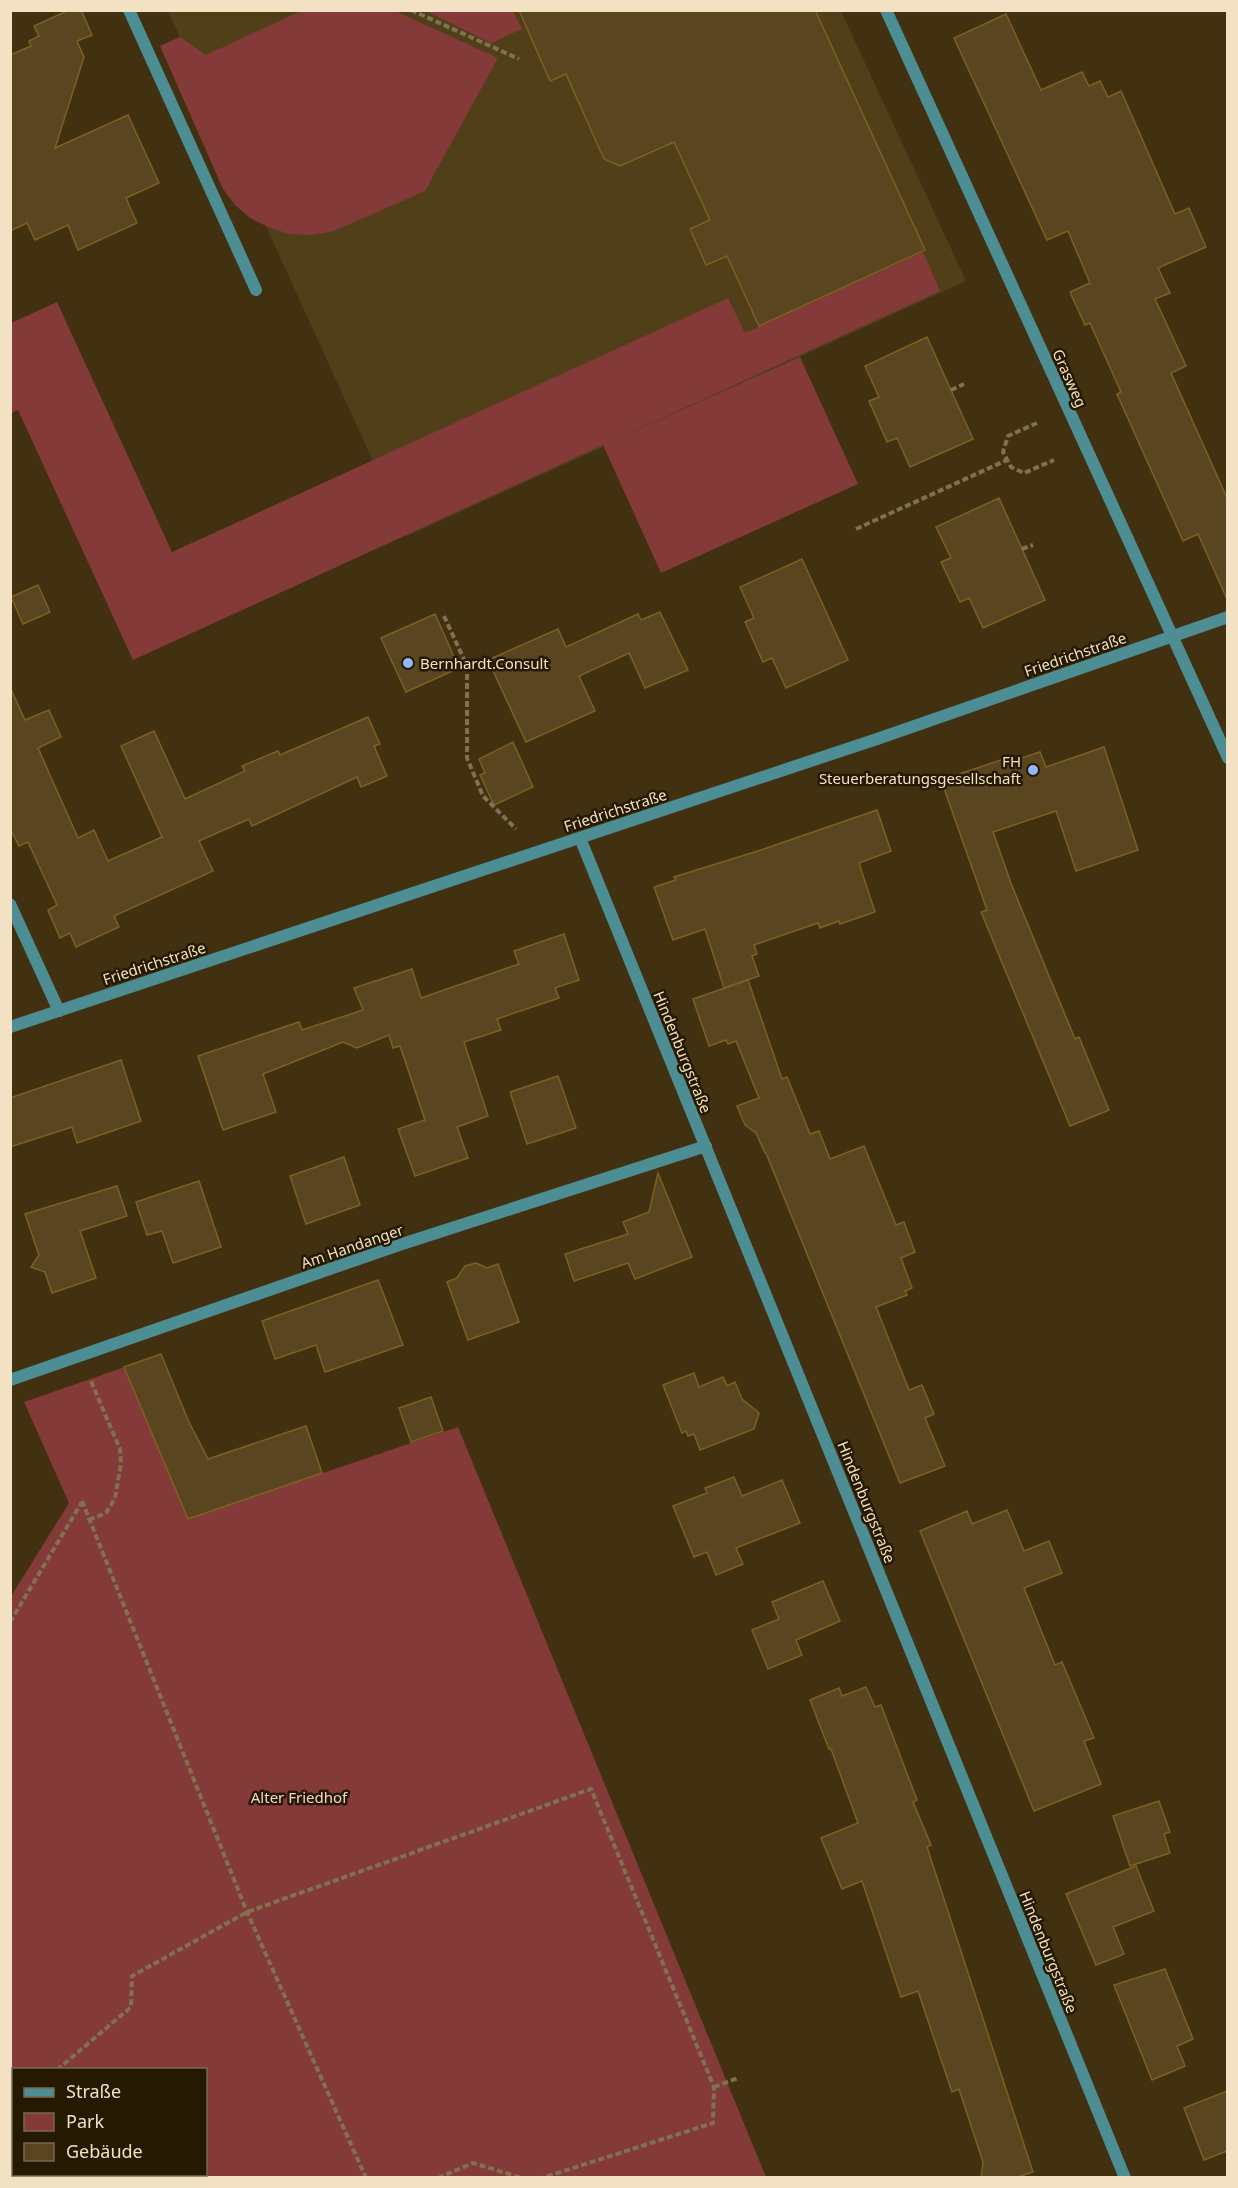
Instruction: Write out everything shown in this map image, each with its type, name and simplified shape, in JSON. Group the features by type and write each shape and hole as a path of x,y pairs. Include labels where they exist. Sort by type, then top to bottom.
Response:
{"street":[{"path":"129,10 256,290"},
{"name":"Grasweg","path":"886,10 1227,758"},
{"name":"Friedrichstraße","path":"10,1026 880,738 1227,617"},
{"name":"Hindenburgstraße","path":"580,838 1125,2178"},
{"path":"10,904 59,1011"},
{"name":"Am Handanger","path":"10,1380 399,1245 706,1146"}],"path":[{"path":"411,10 519,59"},
{"path":"951,390 964,384"},
{"path":"1037,423 1008,436 1004,452 1007,460 1011,467 1024,473 1054,460"},
{"path":"856,529 1007,460"},
{"path":"1022,549 1033,544"},
{"path":"444,616 467,666 467,758 483,796 516,829"},
{"path":"80,1355 120,1449 122,1464 115,1498 106,1513 90,1520"},
{"path":"10,1622 82,1502 247,1912 366,2178"},
{"path":"59,2068 131,2007 132,1976 247,1912 591,1789 714,2087 713,2123 542,2178"},
{"path":"714,2087 738,2078"},
{"path":"438,2178 473,2163 522,2178"}],"shaded area":[{"path":"168,11 841,11 966,281 407,536"}],"green space":[{"path":"301,11 395,11 498,58 425,191 334,231 312,235 289,234 250,218 235,205 223,189 160,46 180,37 206,55"},
{"path":"426,11 513,11 522,29 491,43"},
{"path":"923,252 940,291 133,660 18,410 11,413 11,323 57,302 172,552 728,298 745,333"},
{"path":"800,357 858,484 661,573 603,445"},
{"name":"Alter Friedhof","path":"125,1367 188,1519 458,1427 766,2177 11,2177 10,1598 69,1503 24,1402"}],"building":[{"path":"69,10 81,10 92,35 77,41 84,57 55,148 128,115 159,183 126,198 137,223 78,250 68,225 35,240 27,223 10,231 10,55 31,46 29,41 39,36 34,26"},
{"path":"519,10 815,10 925,250 759,326 727,256 706,265 690,229 710,220 674,142 620,166 604,159 566,74 550,81"},
{"path":"1006,14 1041,90 1082,72 1089,86 1100,81 1108,97 1121,91 1175,214 1189,208 1206,247 1158,268 1170,293 1155,299 1186,366 1171,373 1227,498 1227,599 1198,534 1183,541 1117,394 1121,392 1090,323 1085,325 1070,292 1090,283 1068,231 1047,240 954,38"},
{"path":"927,337 973,439 910,467 897,438 887,442 869,401 879,397 865,366"},
{"path":"999,498 1045,600 983,628 969,598 960,602 941,562 951,558 936,527"},
{"path":"802,559 848,660 786,688 772,658 763,662 745,622 754,618 740,587"},
{"path":"38,585 50,612 23,624 11,597"},
{"path":"660,612 688,670 645,688 629,653 579,676 595,711 526,742 488,660 558,629 566,647 638,614 641,620"},
{"path":"435,614 459,668 406,692 381,638"},
{"path":"10,687 25,720 49,710 61,737 38,748 78,838 94,830 108,861 162,837 121,746 154,731 185,799 245,771 242,766 278,751 280,755 368,717 380,744 374,746 387,776 361,787 357,777 252,826 249,819 199,841 213,871 114,916 119,927 76,947 70,933 60,938 48,910 57,905 28,842 19,846 10,828"},
{"path":"513,742 533,787 494,805 480,775 485,773 479,759"},
{"path":"1104,747 1138,850 1076,871 1056,811 993,832 1012,886 1075,1039 1079,1037 1109,1110 1070,1126 981,912 987,910 941,780 1004,759 1006,763 1040,752 1046,767"},
{"path":"877,810 891,851 859,863 875,912 820,928 818,923 754,945 757,954 752,956 759,976 724,988 705,929 673,940 654,887 676,880 674,877"},
{"path":"564,934 579,980 555,988 559,998 497,1019 501,1030 464,1042 488,1116 457,1127 468,1158 415,1176 398,1129 425,1120 400,1046 393,1048 389,1035 357,1048 343,1042 263,1074 276,1112 223,1130 198,1056 299,1022 302,1030 363,1010 354,988 412,969 421,998 519,964 514,951"},
{"path":"748,980 782,1079 787,1077 810,1134 819,1131 830,1159 864,1146 896,1225 904,1222 915,1252 901,1258 912,1288 905,1291 907,1295 876,1307 909,1390 922,1385 934,1414 925,1418 945,1466 900,1483 766,1153 756,1133 745,1125 737,1106 759,1098 736,1041 728,1044 726,1040 709,1046 693,999"},
{"path":"121,1060 141,1121 77,1143 72,1127 10,1147 10,1098"},
{"path":"558,1076 576,1128 527,1144 510,1092"},
{"path":"344,1157 360,1205 306,1224 290,1176"},
{"path":"658,1173 692,1257 635,1279 628,1263 574,1281 565,1254 628,1234 623,1222 649,1212"},
{"path":"199,1181 221,1247 173,1263 162,1231 147,1235 136,1202"},
{"path":"117,1186 127,1216 80,1231 96,1278 52,1293 45,1272 31,1267 39,1255 25,1214"},
{"path":"476,1263 487,1268 498,1264 519,1322 468,1340 447,1282 457,1278 465,1266"},
{"path":"378,1280 403,1345 325,1372 316,1345 275,1359 262,1321"},
{"path":"161,1354 188,1420 208,1459 306,1426 322,1473 188,1519 124,1367"},
{"path":"694,1373 699,1387 723,1377 727,1386 735,1382 742,1399 759,1413 754,1429 700,1450 694,1434 688,1436 686,1431 682,1433 663,1385"},
{"path":"431,1397 443,1431 411,1442 399,1408"},
{"path":"734,1477 742,1496 782,1480 800,1523 736,1548 743,1564 716,1575 707,1552 694,1557 673,1506 707,1493 705,1488"},
{"path":"1007,1510 1024,1551 1049,1541 1062,1573 1024,1588 1055,1665 1062,1662 1094,1738 1084,1741 1101,1784 1034,1811 920,1531 967,1511 972,1524"},
{"path":"823,1581 840,1621 796,1640 802,1655 768,1669 752,1630 779,1619 772,1602"},
{"path":"866,1687 875,1707 881,1705 917,1800 913,1802 931,1845 927,1847 1033,2172 1014,2178 981,2178 983,2162 959,2089 952,2092 918,1991 901,1997 862,1881 842,1889 821,1838 858,1823 810,1700 839,1688 842,1696"},
{"path":"1159,1801 1170,1832 1164,1834 1170,1853 1130,1866 1113,1816"},
{"path":"1136,1866 1154,1911 1113,1927 1124,1954 1096,1965 1066,1894"},
{"path":"1165,1969 1193,2039 1177,2046 1185,2066 1152,2080 1114,1985"},
{"path":"1227,2091 1227,2151 1204,2160 1184,2108"}],"place":[{"name":"Bernhardt.Consult","path":"408,663"},
{"name":"FH Steuerberatungsgesellschaft","path":"1033,770"}]}
